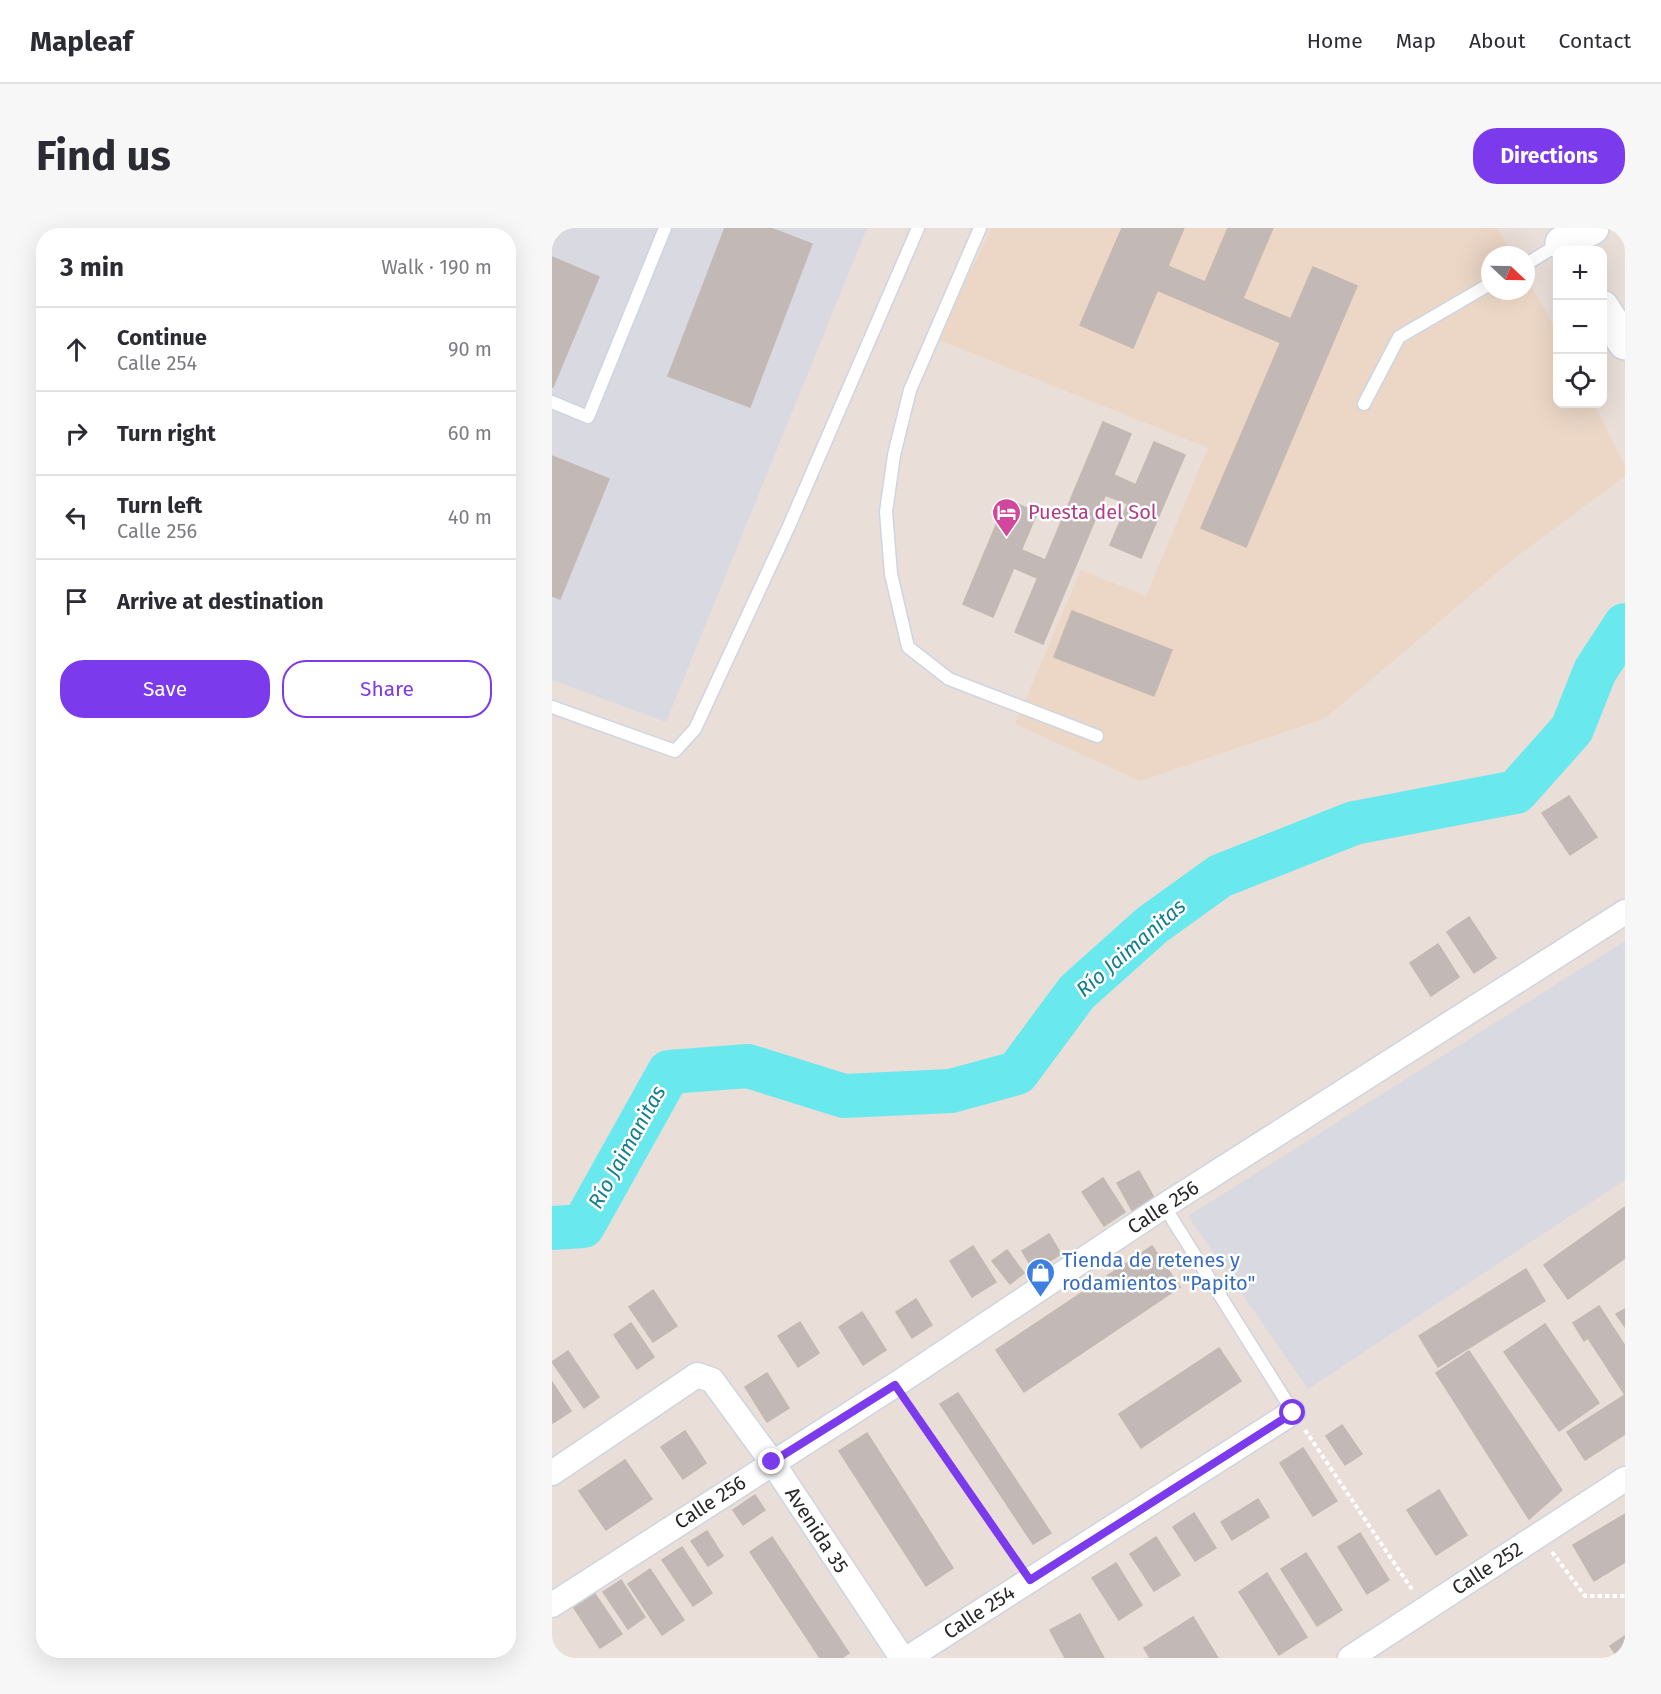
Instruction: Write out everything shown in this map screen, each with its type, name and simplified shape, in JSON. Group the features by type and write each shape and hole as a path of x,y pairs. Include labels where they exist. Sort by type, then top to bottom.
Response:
{"street":[{"path":"1560,240 1592,228"},
{"path":"1607,315 1625,343"},
{"name":"Calle 256","path":"552,1605 895,1385 1164,1206 1625,912"},
{"name":"Avenida 35","path":"552,1473 697,1375 706,1376 712,1380 772,1462 902,1658"},
{"name":"Calle 254","path":"908,1658 1293,1413"},
{"name":"Calle 252","path":"1350,1658 1625,1479"}],"lane":[{"path":"552,402 588,417 665,228"},
{"path":"552,707 675,751 694,729 789,526 918,228"},
{"path":"980,228 910,390 894,455 886,512 891,574 908,647 949,679 1097,736"},
{"path":"1535,258 1560,240"},
{"path":"1364,404 1399,337 1481,289"},
{"path":"1164,1206 1293,1413"}],"path":[{"path":"895,1385 1030,1580"},
{"path":"1293,1413 1425,1609"},
{"path":"1539,1535 1585,1596 1625,1596"}],"shaded area":[{"path":"552,228 867,228 666,722 552,680"},
{"path":"992,228 1497,228 1508,246 1481,246 1481,300 1535,300 1535,293 1553,324 1553,408 1596,408 1625,466 1625,476 1512,560 1326,718 1140,781 1015,724 1081,570 1146,596 1208,448 936,339"},
{"path":"1625,941 1625,1180 1308,1389 1188,1216"}],"building":[{"path":"725,228 770,228 812,244 750,407 668,376"},
{"path":"1122,228 1184,228 1133,348 1080,325"},
{"path":"1228,228 1273,228 1243,298 1205,282"},
{"path":"552,257 599,277 553,387 552,386"},
{"path":"1168,266 1291,319 1281,343 1157,290"},
{"path":"1313,267 1357,286 1246,547 1201,528"},
{"path":"1103,422 1131,434 1043,644 1015,632"},
{"path":"1154,442 1185,455 1141,558 1110,545"},
{"path":"552,456 609,479 560,599 552,596"},
{"path":"1114,475 1136,485 1128,504 1105,495"},
{"path":"1007,499 1037,513 993,617 963,604"},
{"path":"1022,550 1045,560 1037,578 1014,568"},
{"path":"1072,611 1172,650 1154,696 1054,657"},
{"path":"1569,796 1597,837 1570,855 1542,813"},
{"path":"1469,917 1496,958 1474,973 1447,932"},
{"path":"1438,944 1459,977 1431,996 1410,963"},
{"path":"1139,1171 1156,1201 1134,1214 1117,1183"},
{"path":"1103,1178 1125,1212 1104,1226 1082,1192"},
{"path":"1625,1207 1625,1258 1568,1299 1544,1265"},
{"path":"1049,1234 1061,1254 1034,1271 1022,1251"},
{"path":"973,1246 996,1282 972,1297 950,1261"},
{"path":"1152,1246 1180,1287 1024,1392 996,1350"},
{"path":"1007,1250 1024,1273 1010,1284 992,1261"},
{"path":"1526,1269 1545,1301 1438,1367 1419,1336"},
{"path":"653,1290 677,1326 653,1342 629,1307"},
{"path":"916,1299 932,1325 912,1338 896,1312"},
{"path":"1599,1306 1625,1346 1625,1395 1588,1338 1584,1341 1573,1323"},
{"path":"1625,1309 1625,1327 1616,1314"},
{"path":"862,1312 886,1350 863,1365 839,1327"},
{"path":"800,1322 819,1353 798,1367 778,1336"},
{"path":"631,1323 654,1357 637,1369 614,1335"},
{"path":"1545,1324 1599,1403 1559,1431 1504,1352"},
{"path":"1219,1348 1241,1381 1141,1448 1119,1414"},
{"path":"568,1351 599,1397 584,1408 552,1362"},
{"path":"1469,1351 1562,1490 1529,1519 1436,1373"},
{"path":"767,1373 789,1408 767,1422 745,1387"},
{"path":"552,1382 571,1411 553,1423 552,1421"},
{"path":"958,1393 1051,1533 1033,1544 940,1404"},
{"path":"1625,1395 1625,1434 1585,1460 1567,1432"},
{"path":"1342,1425 1362,1454 1345,1465 1326,1436"},
{"path":"685,1431 706,1463 683,1479 661,1447"},
{"path":"867,1433 953,1568 926,1586 839,1451"},
{"path":"1303,1448 1337,1501 1313,1516 1280,1463"},
{"path":"625,1460 652,1499 606,1530 579,1491"},
{"path":"1439,1490 1467,1535 1436,1555 1407,1510"},
{"path":"755,1495 765,1510 743,1525 733,1510"},
{"path":"1258,1499 1269,1517 1232,1540 1221,1522"},
{"path":"1194,1513 1216,1548 1195,1561 1173,1527"},
{"path":"1625,1514 1625,1562 1594,1581 1573,1545"},
{"path":"707,1531 723,1556 708,1566 691,1541"},
{"path":"1360,1533 1389,1580 1367,1594 1338,1547"},
{"path":"772,1537 849,1653 842,1658 820,1658 750,1552"},
{"path":"1156,1537 1180,1575 1154,1591 1130,1554"},
{"path":"682,1547 712,1593 693,1606 662,1560"},
{"path":"1306,1553 1342,1610 1317,1626 1281,1569"},
{"path":"1116,1563 1142,1605 1119,1620 1092,1578"},
{"path":"650,1569 684,1620 662,1635 628,1584"},
{"path":"1267,1573 1307,1637 1279,1655 1239,1592"},
{"path":"621,1580 645,1617 628,1629 603,1592"},
{"path":"595,1594 622,1634 600,1648 574,1608"},
{"path":"1080,1614 1104,1658 1065,1658 1050,1630"},
{"path":"1193,1617 1218,1658 1150,1658 1144,1648"},
{"path":"1625,1636 1625,1658 1618,1658 1610,1646"}],"waterway":[{"name":"Río Jaimanitas","path":"552,1228 583,1226 669,1072 748,1066 844,1096 951,1091 1017,1073 1077,992 1152,925 1220,876 1354,823 1516,792 1572,729 1595,671 1625,625"}],"place":[{"name":"Puesta del Sol","path":"1007,538"},
{"name":"Tienda de retenes y rodamientos \"Papito\"","path":"1041,1298"}],"route":[{"path":"772,1462 895,1385 1030,1580 1293,1413"}]}
